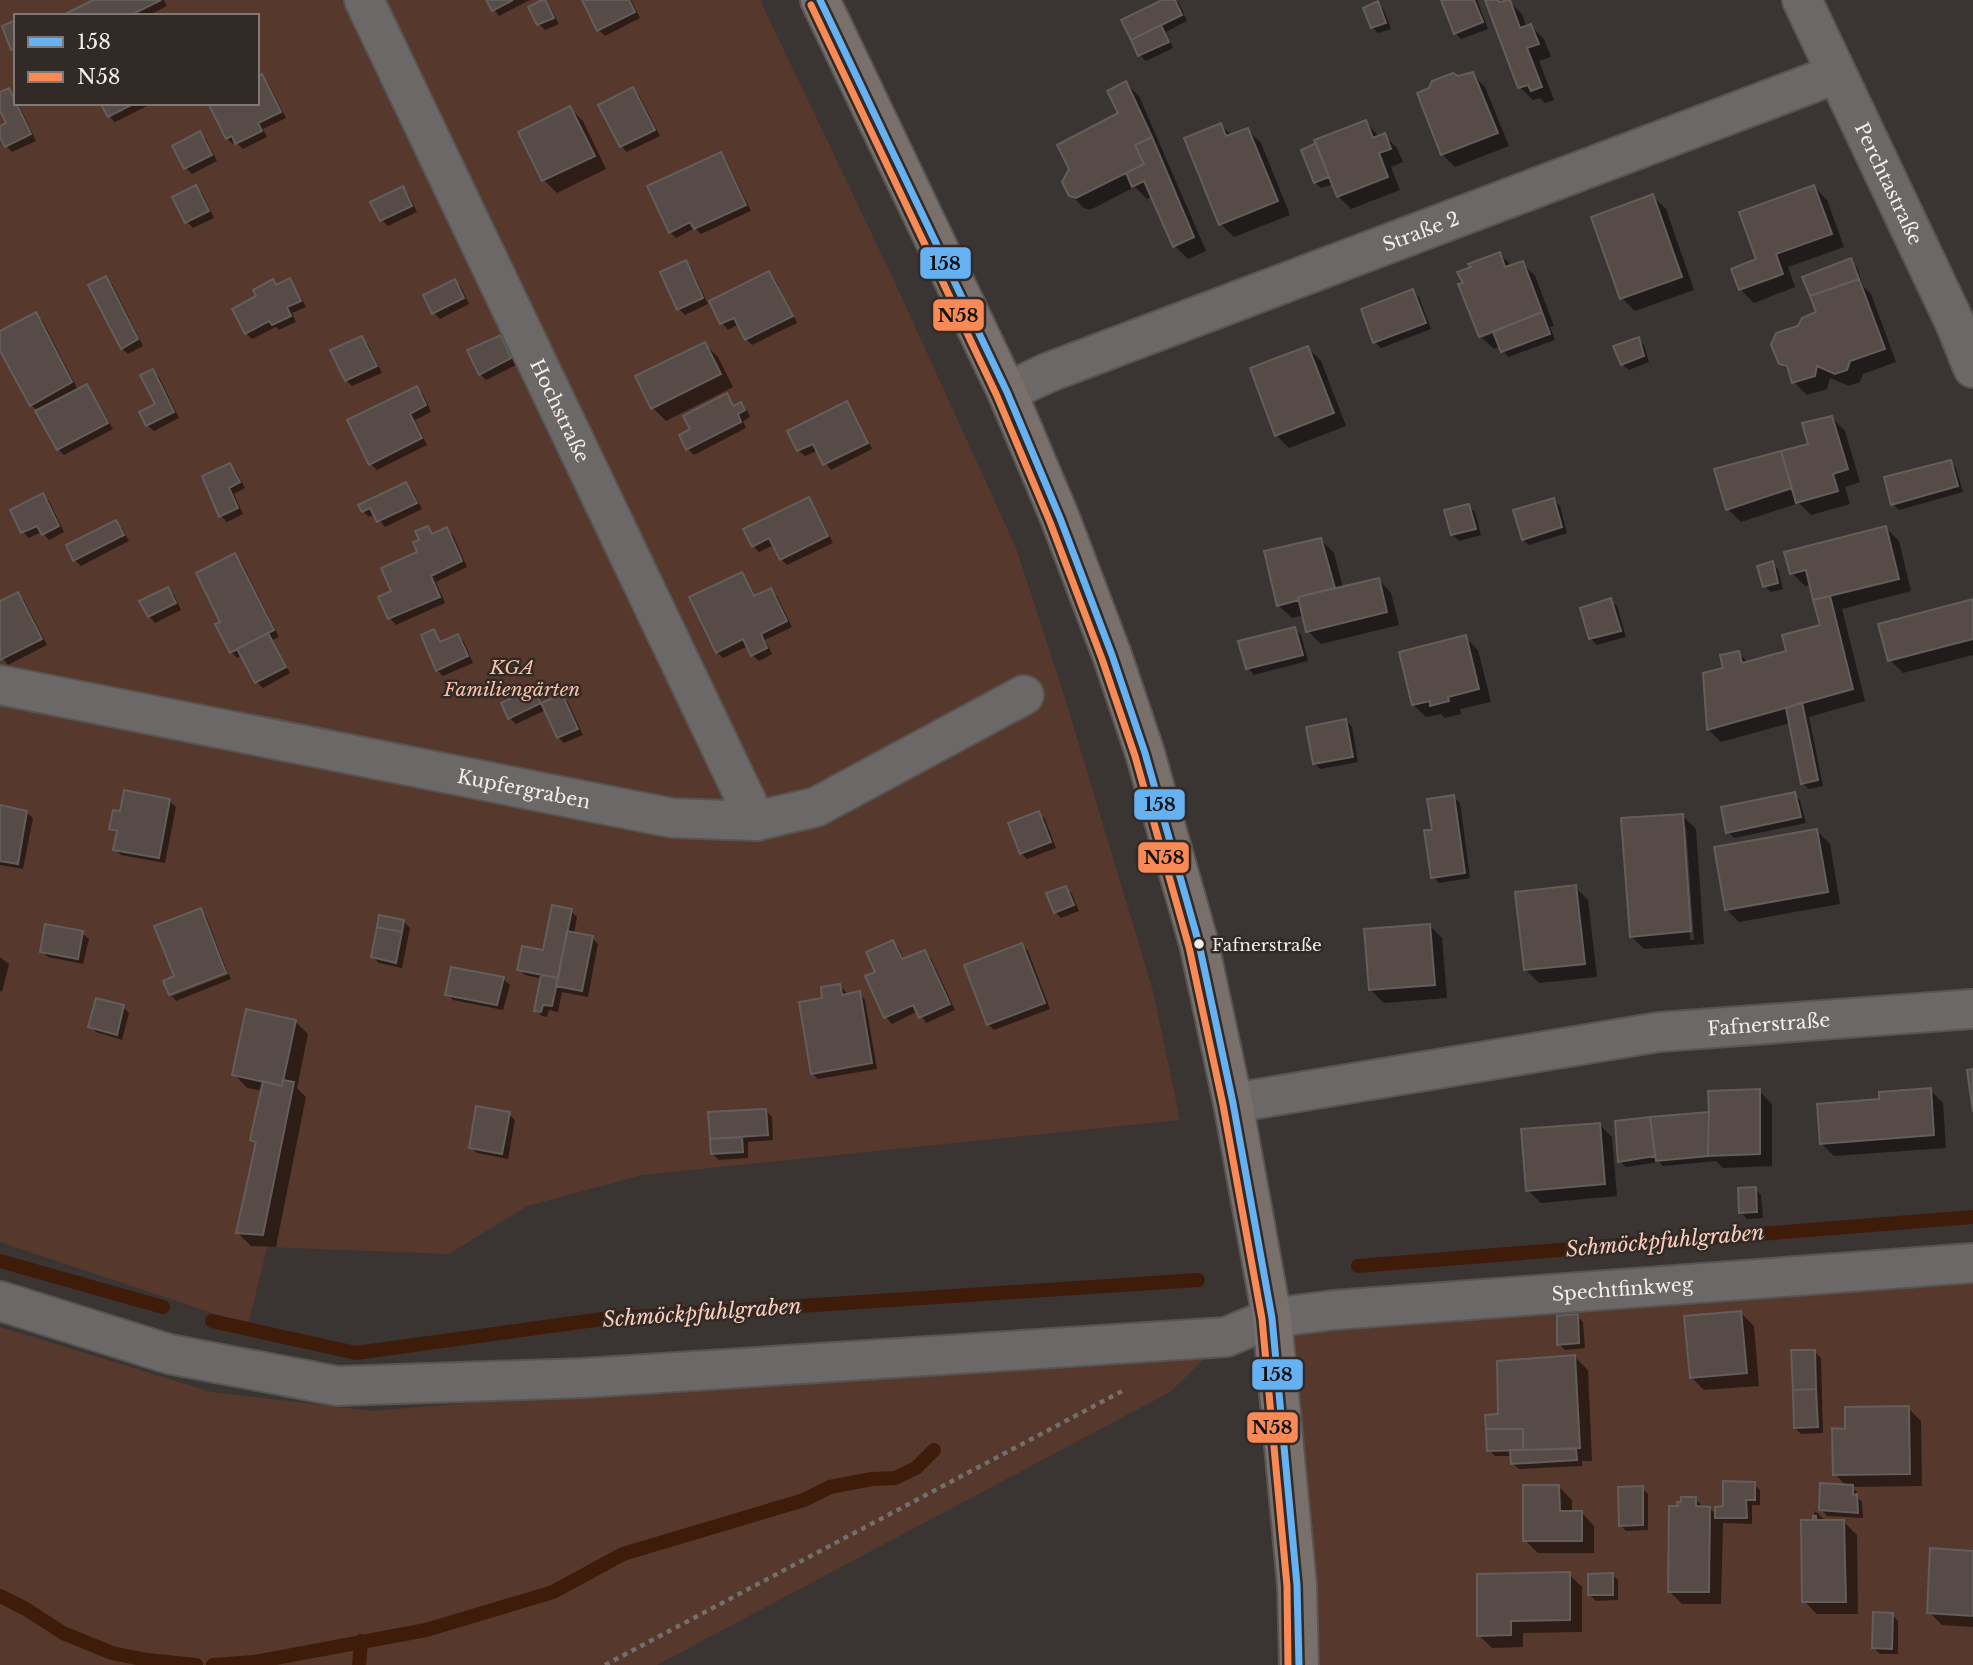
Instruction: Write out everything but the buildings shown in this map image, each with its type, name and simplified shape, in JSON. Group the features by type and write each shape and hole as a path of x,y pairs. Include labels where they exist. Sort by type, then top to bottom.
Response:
{"main road":[{"path":"820,0 1007,392 1060,518 1112,655 1145,753 1199,944 1234,1103 1272,1318 1297,1585 1299,1665"}],"street":[{"name":"Hochstraße","path":"364,0 756,821"},
{"name":"Perchtastraße","path":"1815,4 1836,74 1955,323 1973,368"},
{"name":"Straße 2","path":"1007,392 1047,373 1836,74"},
{"name":"Kupfergraben","path":"0,685 672,818 756,821 816,807 1024,695"},
{"name":"Fafnerstraße","path":"1234,1103 1659,1032 1973,1009"},
{"name":"Spechtfinkweg","path":"0,1301 169,1354 337,1386 583,1378 1226,1337 1272,1318 1334,1310 1973,1263"}],"path":[{"path":"605,1665 1128,1388"}],"green space":[{"name":"KGA Familiengärten","path":"0,0 760,0 890,272 1016,548 1064,695 1153,991 1180,1120 642,1175 527,1206 449,1254 267,1247 248,1325 0,1242"},
{"path":"1973,1244 1973,1665 1299,1665 1272,1318"},
{"path":"0,1327 211,1392 371,1411 791,1377 1207,1356 1170,1392 657,1665 0,1665"}],"waterway":[{"name":"Schmöckpfuhlgraben","path":"1358,1266 1973,1217"},
{"name":"Schmöckpfuhlgraben","path":"0,1261 163,1307"},
{"name":"Schmöckpfuhlgraben","path":"212,1321 356,1353 602,1319 1198,1280"},
{"path":"213,1665 254,1662 426,1630 553,1592 623,1554 804,1500 830,1487 872,1479 895,1478 916,1468 934,1450"},
{"path":"0,1596 63,1633 112,1653 196,1665"},
{"path":"359,1665 361,1641"}],"transit line":[{"name":"158","path":"820,0 1007,392 1060,518 1112,655 1145,753 1199,944 1233,1103 1272,1318 1297,1585 1299,1665"},
{"name":"N58","path":"811,5 997,396 1050,522 1102,659 1135,756 1189,947 1223,1105 1262,1319 1287,1586 1288,1665"}],"place":[{"name":"Fafnerstraße","path":"1199,944"}]}
